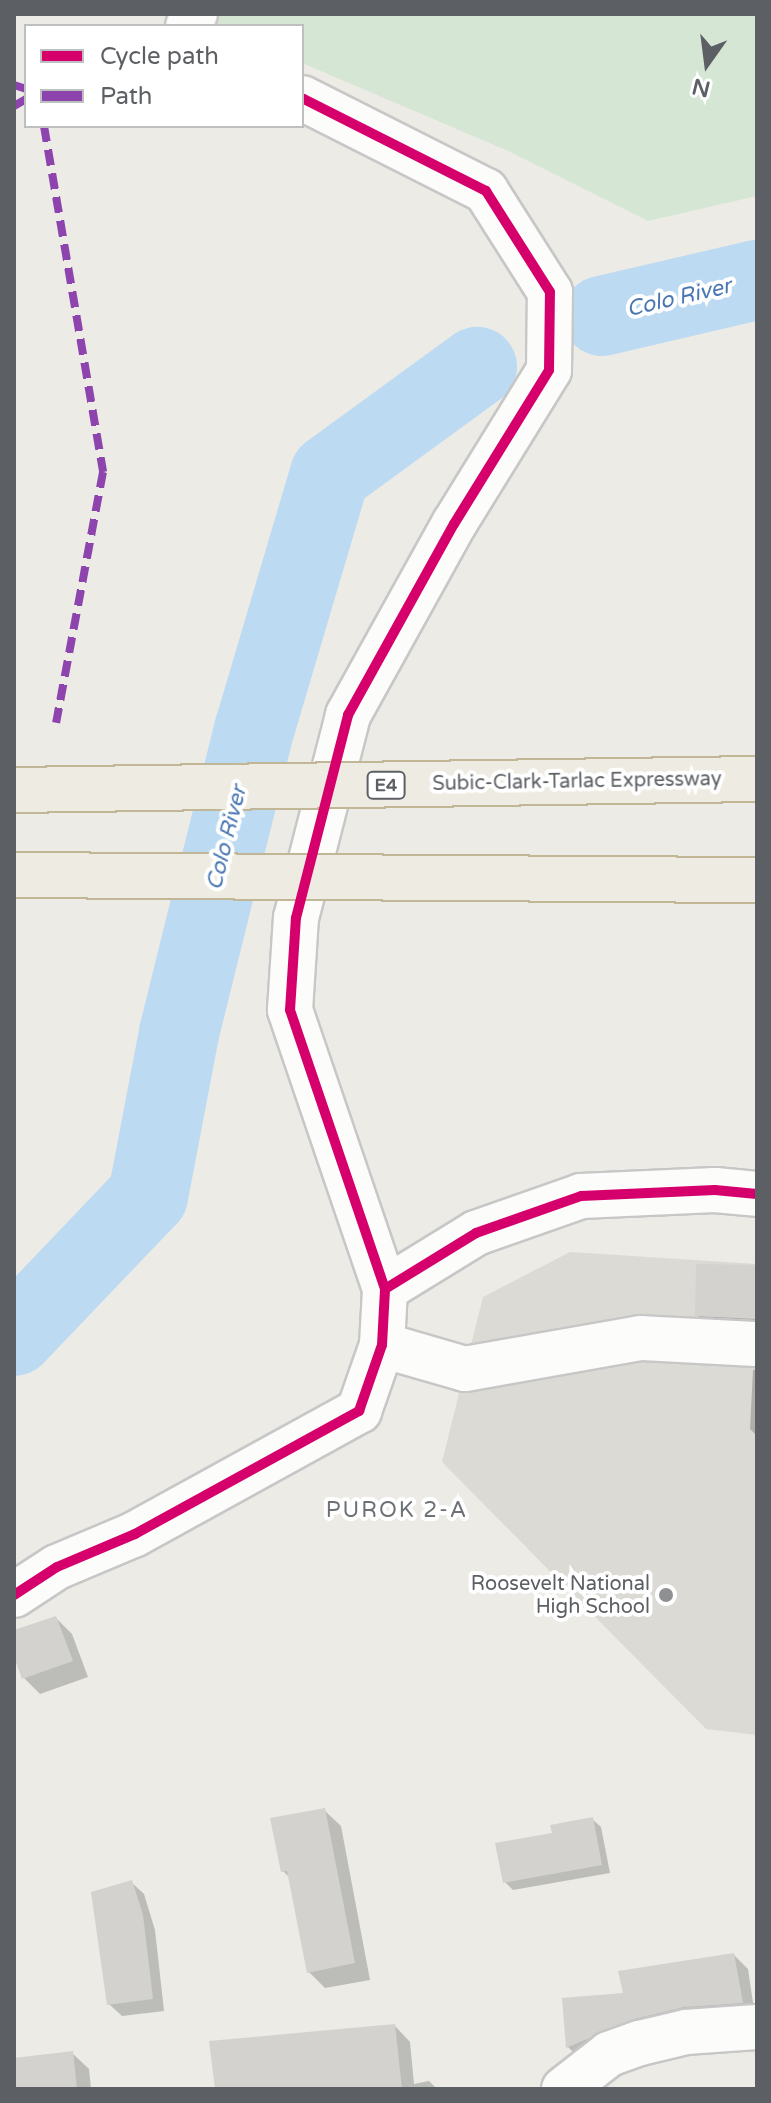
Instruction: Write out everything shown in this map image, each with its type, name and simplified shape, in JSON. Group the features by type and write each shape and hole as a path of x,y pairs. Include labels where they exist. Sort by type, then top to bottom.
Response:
{"highway":[{"name":"Subic-Clark-Tarlac Expressway","path":"14,790 757,779"},
{"path":"14,875 757,880"}],"street":[{"path":"14,1595 57,1567 135,1534 359,1411 382,1345 385,1289 290,1010 296,918 348,715 454,524 549,370 550,292 486,191 304,99"},
{"path":"385,1289 476,1233 581,1196 715,1190 757,1194"},
{"path":"382,1345 465,1369 641,1338 757,1344"},
{"path":"564,2089 609,2054 640,2043 686,2032 757,2027"}],"shaded area":[{"name":"Roosevelt National High School","path":"570,1252 757,1264 757,1735 706,1729 442,1462 483,1297"}],"green space":[{"path":"186,14 757,14 757,196 648,221 508,151 304,64 304,24 209,24"}],"building":[{"path":"696,1264 757,1265 757,1319 695,1316"},
{"path":"56,1616 73,1661 22,1679 14,1657 14,1630"},
{"path":"325,1808 355,1963 307,1973 287,1871 281,1872 270,1818"},
{"path":"593,1817 602,1865 503,1883 495,1843 552,1833 550,1825"},
{"path":"132,1880 143,1915 153,1999 107,2005 91,1892"},
{"path":"734,1953 743,2003 684,2007 634,2019 566,2048 562,1998 623,1993 618,1971"},
{"path":"395,2024 402,2089 215,2089 209,2041"},
{"path":"73,2051 77,2089 14,2089 14,2058"}],"waterway":[{"name":"Colo River","path":"602,316 757,280"},
{"name":"Colo River","path":"14,1336 148,1196 179,1033 255,727 330,474 477,367"}],"marked path":[{"path":"14,85 24,88"},
{"path":"14,106 24,100"},
{"path":"44,128 103,472 56,723"}],"cycle path":[{"path":"14,1595 57,1567 135,1534 359,1411 382,1345 385,1289 290,1010 296,918 348,715 454,524 549,370 550,292 486,191 304,99"},
{"path":"385,1289 476,1233 581,1196 715,1190 757,1194"}],"place":[{"name":"Roosevelt National High School","path":"666,1595"}],"district":[{"name":"PUROK 2-A","path":"397,1511"}]}
